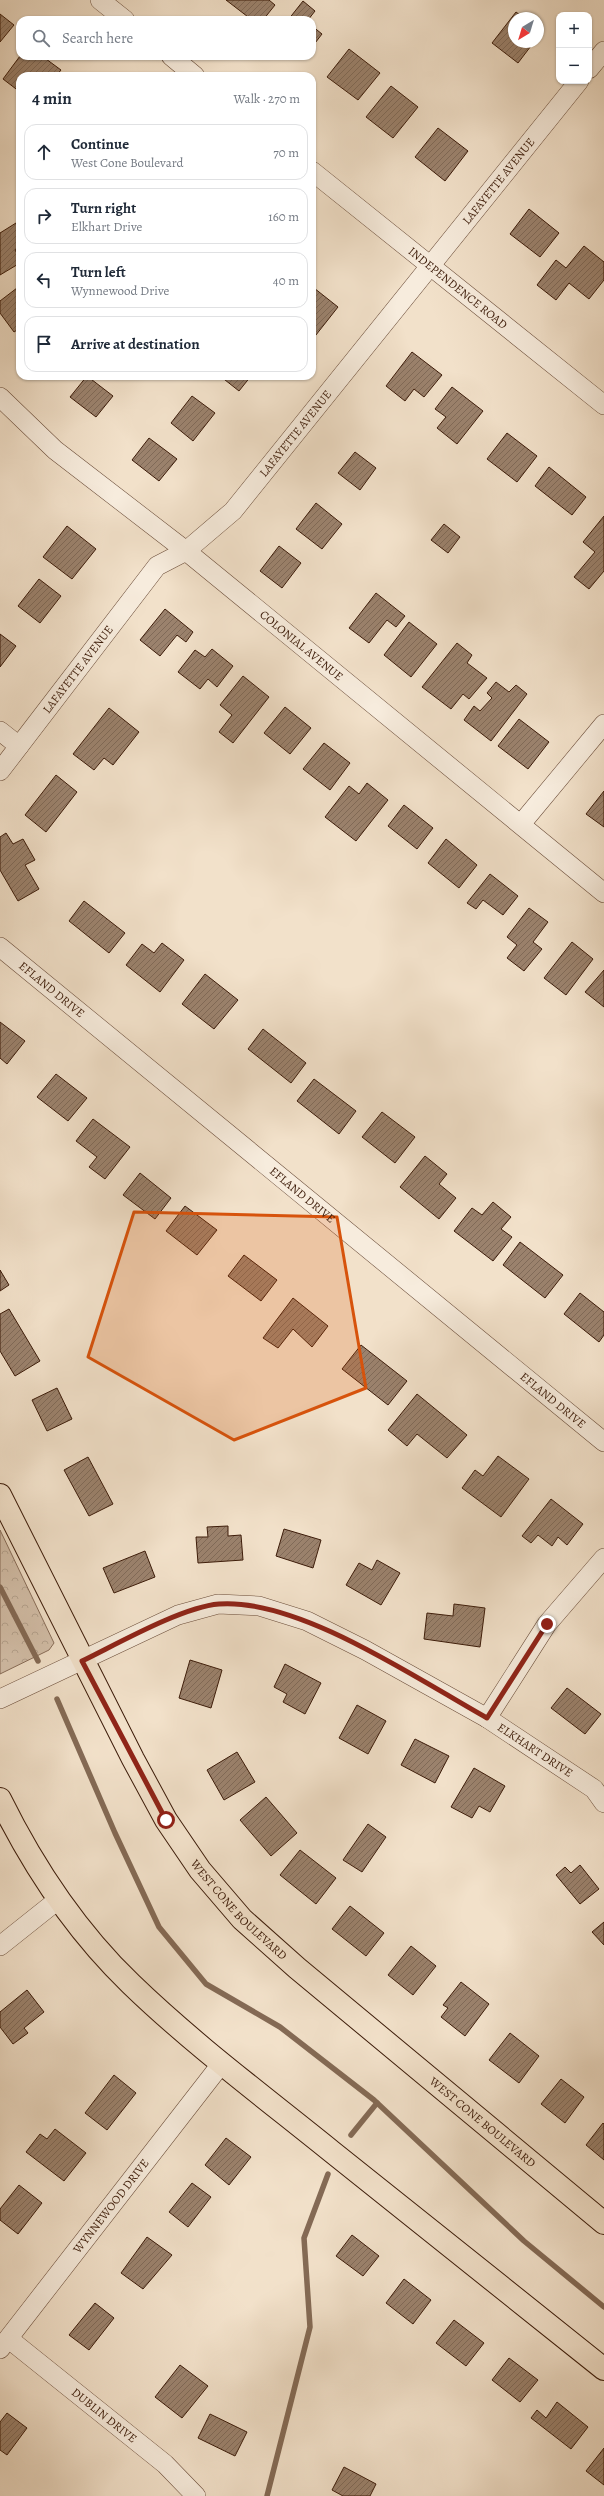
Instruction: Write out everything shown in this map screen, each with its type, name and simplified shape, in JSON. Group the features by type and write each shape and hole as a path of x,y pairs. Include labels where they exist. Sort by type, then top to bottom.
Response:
{"main road":[{"name":"WEST CONE BOULEVARD","path":"0,1495 82,1661 166,1820 200,1870 242,1919 297,1968 604,2223"},
{"path":"0,1799 18,1836 59,1899 97,1947 129,1983 222,2063 604,2369"}],"street":[{"path":"100,0 120,16"},
{"path":"592,65 604,51"},
{"path":"176,60 191,72"},
{"name":"LAFAYETTE AVENUE","path":"0,771 157,566 186,550 233,511 577,84"},
{"name":"INDEPENDENCE ROAD","path":"316,174 604,405"},
{"name":"COLONIAL AVENUE","path":"0,397 55,450 186,550 604,893"},
{"path":"521,824 604,724"},
{"path":"0,731 19,746"},
{"name":"EFLAND DRIVE","path":"0,947 604,1442"},
{"path":"487,1718 547,1624 604,1558"},
{"name":"ELKHART DRIVE","path":"0,1699 178,1615 218,1604 259,1606 307,1621 346,1640 487,1718 594,1789 604,1803"},
{"path":"0,1946 59,1899"},
{"name":"WYNNEWOOD DRIVE","path":"4,2344 222,2063"},
{"name":"DUBLIN DRIVE","path":"4,2344 165,2464 196,2496"}],"highlighted area":[{"path":"134,1212 337,1217 366,1388 234,1440 88,1357"}],"green space":[{"path":"0,1530 54,1643 49,1650 0,1674"}],"building":[{"path":"226,0 269,0 275,5 266,16 247,16"},
{"path":"303,1 315,11 311,16 291,16"},
{"path":"0,14 14,25 0,42"},
{"path":"508,22 508,48 529,48 518,63 492,43"},
{"path":"316,29 322,34 316,42"},
{"path":"349,49 380,73 358,100 327,77"},
{"path":"17,60 47,60 61,70 59,72 16,72 16,89 3,79"},
{"path":"391,86 418,107 393,138 366,117"},
{"path":"438,128 468,151 445,181 415,157"},
{"path":"529,209 559,233 540,257 510,234"},
{"path":"16,223 16,265 0,275 0,233"},
{"path":"584,246 604,262 604,280 589,299 569,283 556,300 537,285 556,260 566,268"},
{"path":"16,289 16,331 14,332 0,313 0,301"},
{"path":"316,290 338,307 316,335"},
{"path":"412,352 442,375 424,397 414,389 405,401 386,386"},
{"path":"84,380 92,380 113,396 96,417 70,397"},
{"path":"225,380 248,380 239,391"},
{"path":"452,387 483,411 457,444 437,428 446,417 435,409"},
{"path":"192,396 215,413 193,441 171,423"},
{"path":"507,433 537,456 517,482 487,459"},
{"path":"149,438 177,459 159,481 132,460"},
{"path":"355,452 376,468 360,490 338,473"},
{"path":"549,467 586,497 572,515 535,486"},
{"path":"316,503 342,524 322,549 296,529"},
{"path":"604,516 604,571 589,589 574,577 595,552 583,542"},
{"path":"444,524 460,537 448,553 431,540"},
{"path":"67,526 96,549 72,579 43,557"},
{"path":"279,546 301,563 282,588 260,571"},
{"path":"39,579 61,596 40,623 18,606"},
{"path":"376,593 405,616 396,627 387,620 369,643 349,628"},
{"path":"165,609 193,632 186,642 177,635 160,656 140,640"},
{"path":"409,622 437,644 411,677 384,655"},
{"path":"0,634 16,646 0,667"},
{"path":"457,643 472,655 467,663 487,678 469,699 463,694 451,709 422,687"},
{"path":"212,649 233,666 217,687 208,679 200,689 178,672 195,650 205,657"},
{"path":"243,676 269,697 233,743 219,732 232,715 220,705"},
{"path":"496,682 509,692 516,685 527,694 491,741 464,720 474,706 480,711 492,698 487,693"},
{"path":"285,707 311,728 290,754 264,733"},
{"path":"109,708 139,732 113,765 104,758 94,770 73,754"},
{"path":"519,719 549,742 528,769 498,746"},
{"path":"324,743 350,763 330,790 303,769"},
{"path":"56,775 77,792 46,832 25,815"},
{"path":"367,783 388,800 356,841 325,817 349,786 359,794"},
{"path":"604,791 604,827 586,814"},
{"path":"404,805 433,828 417,849 388,826"},
{"path":"6,833 13,844 23,839 35,860 25,865 39,889 18,901 0,870 0,837"},
{"path":"446,839 477,865 459,888 428,863"},
{"path":"490,874 518,896 503,915 483,900 476,909 467,903"},
{"path":"84,901 125,933 109,953 69,921"},
{"path":"529,908 548,922 533,942 542,949 524,971 507,958 517,945 507,937"},
{"path":"572,942 593,959 566,995 544,978"},
{"path":"162,943 184,960 160,992 126,965 142,944 154,953"},
{"path":"604,970 604,1007 585,992"},
{"path":"205,974 238,1000 214,1029 182,1004"},
{"path":"0,1022 25,1041 7,1064 0,1058"},
{"path":"263,1029 306,1063 291,1083 248,1049"},
{"path":"56,1074 87,1098 68,1121 37,1097"},
{"path":"314,1079 356,1111 339,1134 297,1101"},
{"path":"382,1112 415,1137 395,1163 362,1137"},
{"path":"93,1119 130,1147 105,1179 89,1167 97,1157 76,1141"},
{"path":"425,1156 447,1174 439,1184 456,1198 439,1219 400,1187"},
{"path":"140,1173 171,1198 155,1219 123,1195"},
{"path":"493,1202 511,1217 501,1229 512,1237 493,1261 454,1231 472,1208 482,1215"},
{"path":"185,1206 217,1230 197,1255 166,1231"},
{"path":"520,1242 563,1275 545,1298 503,1265"},
{"path":"244,1255 277,1280 261,1301 228,1276"},
{"path":"0,1270 9,1285 0,1291"},
{"path":"580,1293 604,1312 604,1335 599,1342 564,1314"},
{"path":"293,1298 328,1326 312,1347 293,1329 278,1348 263,1338"},
{"path":"9,1309 40,1361 15,1376 0,1351 0,1314"},
{"path":"361,1345 407,1381 388,1405 342,1369"},
{"path":"57,1388 72,1419 47,1431 32,1400"},
{"path":"417,1394 467,1435 447,1458 417,1434 407,1446 388,1430"},
{"path":"498,1456 529,1479 501,1517 462,1488 475,1470 483,1476"},
{"path":"88,1457 113,1504 89,1516 64,1470"},
{"path":"551,1499 583,1524 567,1545 558,1537 552,1546 538,1535 531,1543 522,1536"},
{"path":"228,1526 228,1536 241,1535 243,1560 198,1563 196,1537 208,1537 207,1527"},
{"path":"284,1529 321,1540 313,1568 276,1556"},
{"path":"145,1551 155,1577 114,1593 103,1568"},
{"path":"377,1560 400,1573 381,1605 346,1585 359,1563 372,1570"},
{"path":"454,1604 485,1608 480,1647 424,1639 427,1613 453,1616"},
{"path":"190,1660 222,1670 211,1708 179,1698"},
{"path":"285,1664 321,1683 305,1714 283,1702 287,1694 274,1687"},
{"path":"567,1688 601,1714 585,1734 551,1708"},
{"path":"357,1705 386,1721 368,1754 339,1738"},
{"path":"415,1739 449,1756 435,1783 401,1765"},
{"path":"237,1752 255,1782 224,1800 207,1770"},
{"path":"474,1768 505,1786 490,1812 479,1806 472,1818 451,1807"},
{"path":"266,1797 297,1833 271,1856 240,1820"},
{"path":"368,1824 386,1837 362,1872 343,1860"},
{"path":"300,1850 336,1878 316,1904 280,1875"},
{"path":"580,1865 599,1889 580,1904 556,1875 565,1867 571,1873"},
{"path":"350,1906 384,1933 366,1956 332,1929"},
{"path":"604,1922 604,1945 592,1932"},
{"path":"411,1946 436,1966 413,1995 388,1975"},
{"path":"461,1982 489,2004 465,2036 441,2017 448,2008 443,2005"},
{"path":"27,1990 44,2012 24,2028 28,2033 13,2044 0,2027 0,2012"},
{"path":"510,2033 539,2056 519,2083 489,2060"},
{"path":"114,2075 136,2093 107,2130 85,2113"},
{"path":"561,2079 584,2097 565,2123 541,2104"},
{"path":"603,2123 604,2124 604,2160 586,2145"},
{"path":"55,2129 86,2153 64,2181 26,2152 40,2134 47,2139"},
{"path":"226,2138 251,2157 229,2185 205,2165"},
{"path":"192,2183 211,2197 188,2227 169,2212"},
{"path":"19,2185 42,2203 18,2234 0,2220 0,2209"},
{"path":"352,2235 379,2256 363,2276 336,2256"},
{"path":"147,2237 172,2255 143,2289 121,2273"},
{"path":"404,2279 431,2300 413,2324 386,2303"},
{"path":"95,2303 114,2318 89,2350 69,2335"},
{"path":"454,2320 484,2343 466,2366 436,2343"},
{"path":"509,2358 538,2380 520,2402 492,2380"},
{"path":"180,2365 208,2386 182,2418 155,2397"},
{"path":"557,2402 588,2427 571,2449 531,2418 537,2410 546,2418"},
{"path":"7,2413 27,2428 7,2455 0,2450 0,2422"},
{"path":"210,2414 247,2432 235,2456 198,2438"},
{"path":"604,2448 604,2485 586,2471"},
{"path":"344,2467 376,2484 370,2496 343,2496 332,2490"}],"waterway":[{"path":"0,1587 38,1661"},
{"path":"57,1699 115,1833 159,1927 206,1984 280,2027 374,2100 524,2241 604,2307"},
{"path":"351,2135 377,2103"},
{"path":"267,2496 310,2327 304,2238 328,2174"}],"route":[{"path":"166,1820 82,1661 178,1615 218,1604 259,1606 307,1621 365,1650 487,1718 547,1624"}]}
